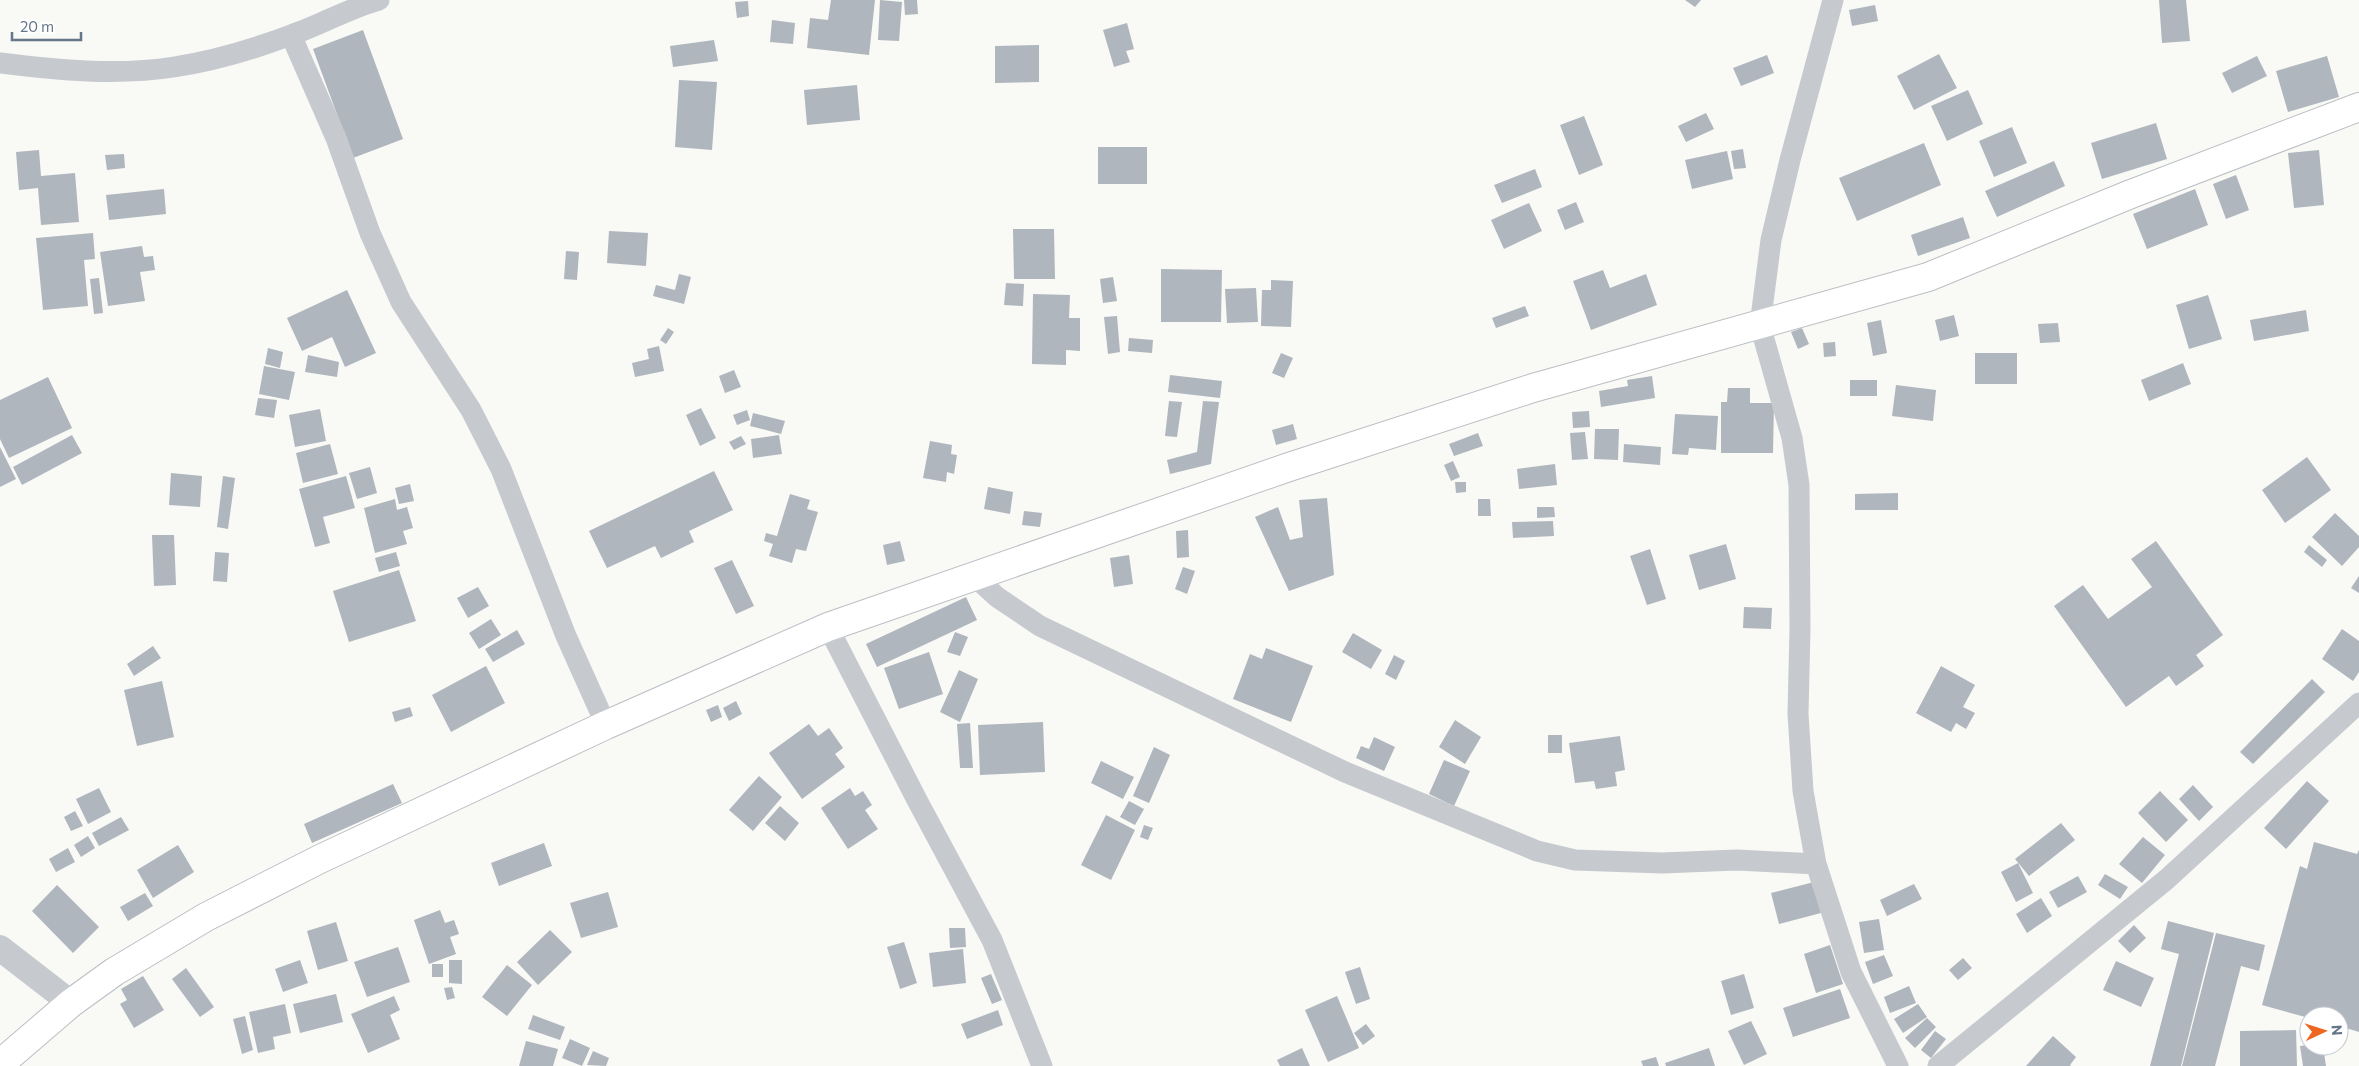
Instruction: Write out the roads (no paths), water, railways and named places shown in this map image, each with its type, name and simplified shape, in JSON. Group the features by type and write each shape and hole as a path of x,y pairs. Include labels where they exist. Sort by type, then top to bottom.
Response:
{"main road":[{"path":"0,1064 71,1003 114,972 206,917 320,859 606,725 828,627 1289,467 1495,400 1928,277 2130,194 2359,107"}],"street":[{"path":"0,63 38,68 111,72 173,67 208,60 291,36 379,0"},
{"path":"1833,0 1792,151 1771,240 1760,326 1792,438 1799,484 1800,628 1798,714 1803,791 1816,864 1850,972 1898,1066"},
{"path":"291,36 336,138 370,233 401,302 471,410 501,469 566,636 606,725"},
{"path":"975,577 997,597 1040,626 1345,772 1537,851 1575,860 1662,863 1737,860 1816,864"},
{"path":"828,627 992,940 1042,1066"},
{"path":"1942,1065 2168,879 2359,703"},
{"path":"0,948 71,1003"}]}
